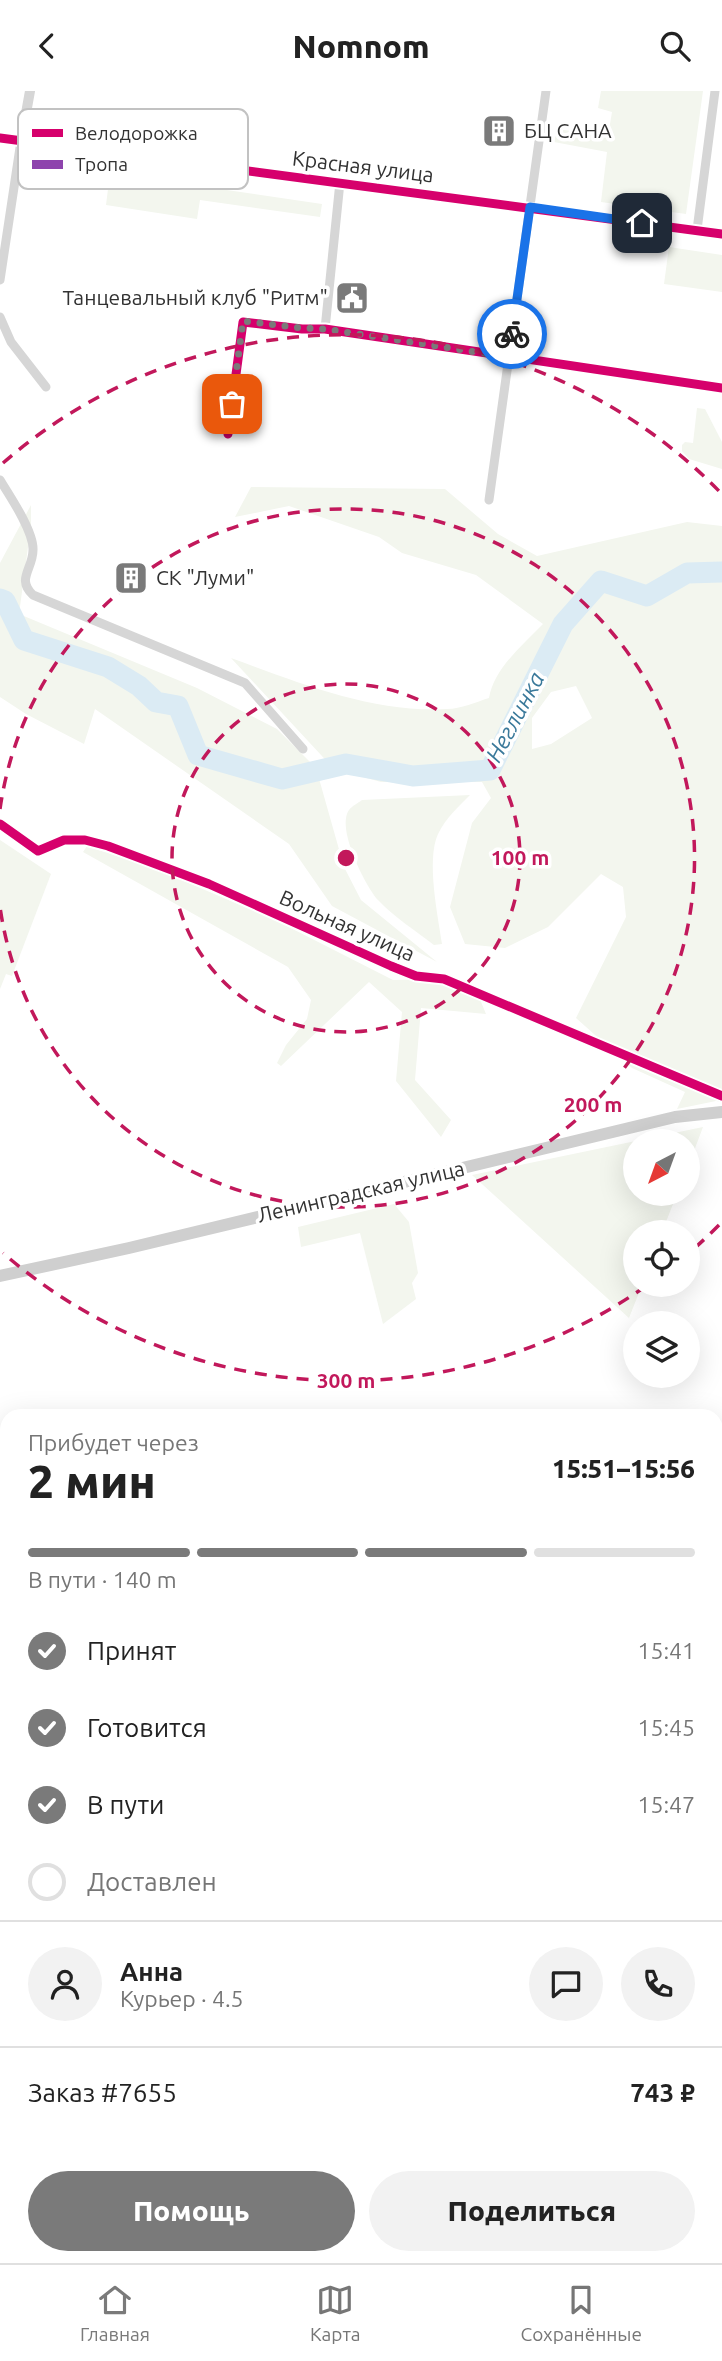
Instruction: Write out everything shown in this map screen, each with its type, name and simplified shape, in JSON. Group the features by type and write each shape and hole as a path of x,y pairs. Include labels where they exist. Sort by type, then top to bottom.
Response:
{"main road":[{"name":"Ленинградская улица","path":"0,1276 129,1248 675,1117 722,1112"}],"street":[{"path":"27,109 30,91"},
{"path":"489,500 547,91"},
{"path":"697,230 715,91"},
{"name":"Красная улица","path":"0,138 18,141"},
{"path":"0,280 18,161"},
{"name":"Красная улица","path":"248,170 722,234"},
{"path":"325,329 341,182"},
{"path":"0,317 10,342 46,387"},
{"path":"228,435 243,321 325,329 722,388"},
{"path":"0,480 32,538 33,551 25,580 26,589 33,596 245,683 303,749"},
{"name":"Вольная улица","path":"0,824 38,851 64,840 85,840 209,884 403,971 416,976 444,979 722,1096"}],"shaded area":[{"path":"601,91 703,91 686,214 601,202 607,152 554,142 557,129 608,136 612,112 598,108"},
{"path":"108,189 219,189 322,204 320,217 200,200 197,219 106,205"},
{"path":"669,247 722,255 722,292 664,284"},
{"path":"697,408 705,409 722,442 722,469 689,459 682,451 685,442 693,443"},
{"path":"251,487 445,489 498,534 537,556 687,522 722,526 722,1102 677,1109 685,1092 632,1068 576,1018 626,917 623,887 601,874 548,927 505,948 465,944 450,907 472,823 491,798 482,782 381,782 334,769 231,658 310,686 364,701 419,709 452,709 489,698 503,667 543,624 476,575 402,553 379,537 289,506 235,517","holes":["576,686 592,718 551,744 532,749 532,718 551,692"]},
{"path":"31,505 31,525 19,614 197,688 277,729 316,768 344,867 361,900 437,962 332,906 289,844 95,709 84,744 26,714 0,697 0,563"},
{"path":"470,795 445,823 435,845 434,888 442,944 434,945 391,912 372,893 349,842 346,818 349,810 362,800"},
{"path":"0,840 51,874 12,976 6,974 0,989"},
{"path":"87,846 158,870 273,919 393,980 442,979 479,997 486,1014 421,1008 415,1080 451,1120 441,1137 396,1081 402,1012 369,982 281,1066 277,1063 286,1045 307,1019 311,1000 288,967 83,852"},
{"path":"623,1144 623,1206 672,1206 667,1220 623,1220 623,1297 637,1297 632,1311 623,1313 472,1175"},
{"path":"394,1204 409,1222 418,1273 412,1283 416,1299 383,1324 360,1233 301,1247 298,1227"}],"waterway":[{"name":"Неглинка","path":"0,599 5,601 24,640 108,667 139,686 156,702 178,706 198,755 282,779 346,764 413,776 490,770 563,624 601,581 647,596 687,573 722,572"}],"cycle path":[{"path":"0,138 18,140"},
{"path":"248,171 722,234"},
{"path":"228,434 243,322 325,329 722,388"},
{"path":"0,824 38,851 64,840 85,840 209,884 391,966 416,976 444,979 722,1096"}],"way so far":[{"path":"232,404 243,321 325,329 509,357 512,334"}],"place":[{"name":"БЦ САНА","path":"499,131"},
{"name":"Танцевальный клуб \"Ритм\"","path":"352,298"},
{"name":"СК \"Луми\"","path":"131,578"}],"route":[{"path":"512,334 530,207 642,223"}]}
